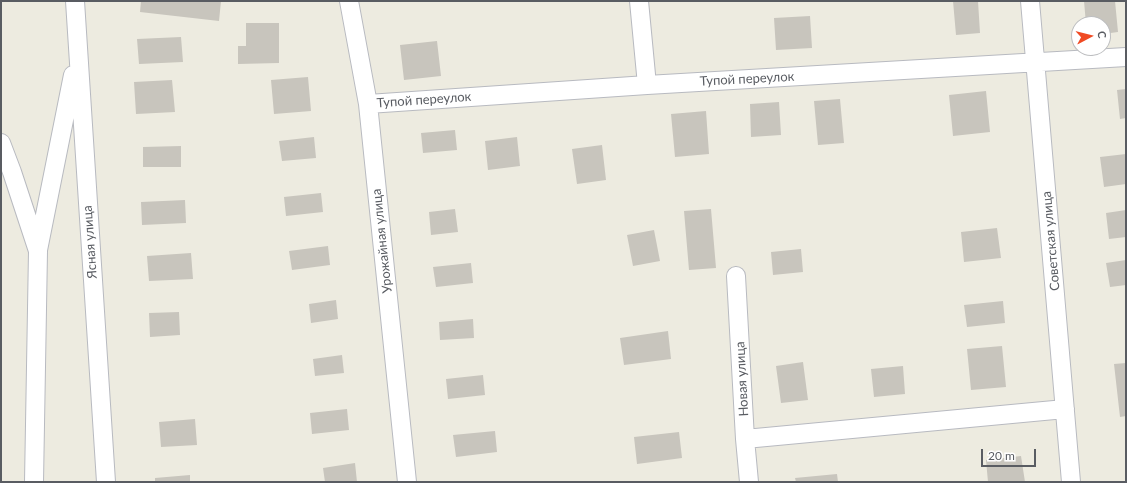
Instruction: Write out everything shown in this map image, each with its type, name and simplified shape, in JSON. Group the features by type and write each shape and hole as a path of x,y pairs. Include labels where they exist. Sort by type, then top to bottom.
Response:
{"street":[{"name":"Ясная улица","path":"75,1 106,482"},
{"name":"Урожайная улица","path":"349,1 368,104 406,482"},
{"path":"639,1 647,84"},
{"name":"Советская улица","path":"1030,1 1071,482"},
{"path":"34,482 38,250 78,50"},
{"name":"Тупой переулок","path":"368,104 647,84 1126,57"},
{"path":"1,143 38,250"},
{"name":"Новая улица","path":"736,276 745,439 749,482"},
{"path":"745,439 1065,409"}],"building":[{"path":"141,1 221,1 219,21 140,12"},
{"path":"953,1 978,1 980,33 956,35"},
{"path":"1084,1 1115,1 1118,32 1111,33 1111,16 1085,16"},
{"path":"810,16 812,48 776,50 774,18"},
{"path":"246,23 279,23 279,63 238,64 238,46 246,46"},
{"path":"181,37 183,62 139,64 137,39"},
{"path":"437,41 441,76 404,80 400,45"},
{"path":"308,77 311,111 274,114 271,80"},
{"path":"172,80 175,112 136,114 134,82"},
{"path":"1126,89 1126,118 1120,119 1117,90"},
{"path":"986,91 990,132 953,136 949,95"},
{"path":"840,99 844,143 818,145 814,101"},
{"path":"779,102 781,135 751,137 750,104"},
{"path":"706,111 709,154 675,157 671,114"},
{"path":"455,130 457,150 423,153 421,133"},
{"path":"314,137 316,158 282,161 279,141"},
{"path":"517,137 520,166 488,170 485,141"},
{"path":"602,145 606,180 577,184 572,149"},
{"path":"181,146 181,167 143,167 143,147"},
{"path":"1126,154 1126,184 1104,187 1100,157"},
{"path":"321,193 323,212 286,216 284,197"},
{"path":"185,200 186,223 142,225 141,202"},
{"path":"455,209 458,232 431,235 429,212"},
{"path":"711,209 716,268 689,270 684,211"},
{"path":"1126,210 1126,237 1109,239 1106,213"},
{"path":"997,228 1001,258 964,262 961,232"},
{"path":"654,230 660,261 633,266 627,235"},
{"path":"328,246 330,265 292,270 289,251"},
{"path":"801,249 803,272 773,275 771,252"},
{"path":"191,253 193,279 149,281 147,256"},
{"path":"1126,260 1126,285 1110,287 1106,263"},
{"path":"471,263 473,283 436,287 433,267"},
{"path":"336,300 338,319 311,323 309,304"},
{"path":"1003,301 1005,323 967,327 964,305"},
{"path":"179,312 180,335 150,337 149,313"},
{"path":"473,319 474,338 440,340 439,322"},
{"path":"668,331 671,359 624,365 620,338"},
{"path":"1002,346 1006,387 971,390 967,349"},
{"path":"342,355 344,373 315,376 313,359"},
{"path":"803,362 808,400 781,403 776,366"},
{"path":"1126,363 1126,416 1120,417 1114,364"},
{"path":"903,366 905,394 874,397 871,369"},
{"path":"483,375 485,395 448,399 446,379"},
{"path":"347,409 349,430 312,434 310,413"},
{"path":"195,419 197,445 161,447 159,422"},
{"path":"495,431 497,452 456,457 453,435"},
{"path":"679,432 682,458 637,464 634,437"},
{"path":"1021,456 1025,482 988,482 986,460"},
{"path":"355,463 357,482 325,482 323,468"},
{"path":"837,474 838,482 796,482 795,478"},
{"path":"190,475 190,482 155,482 155,478"}]}
